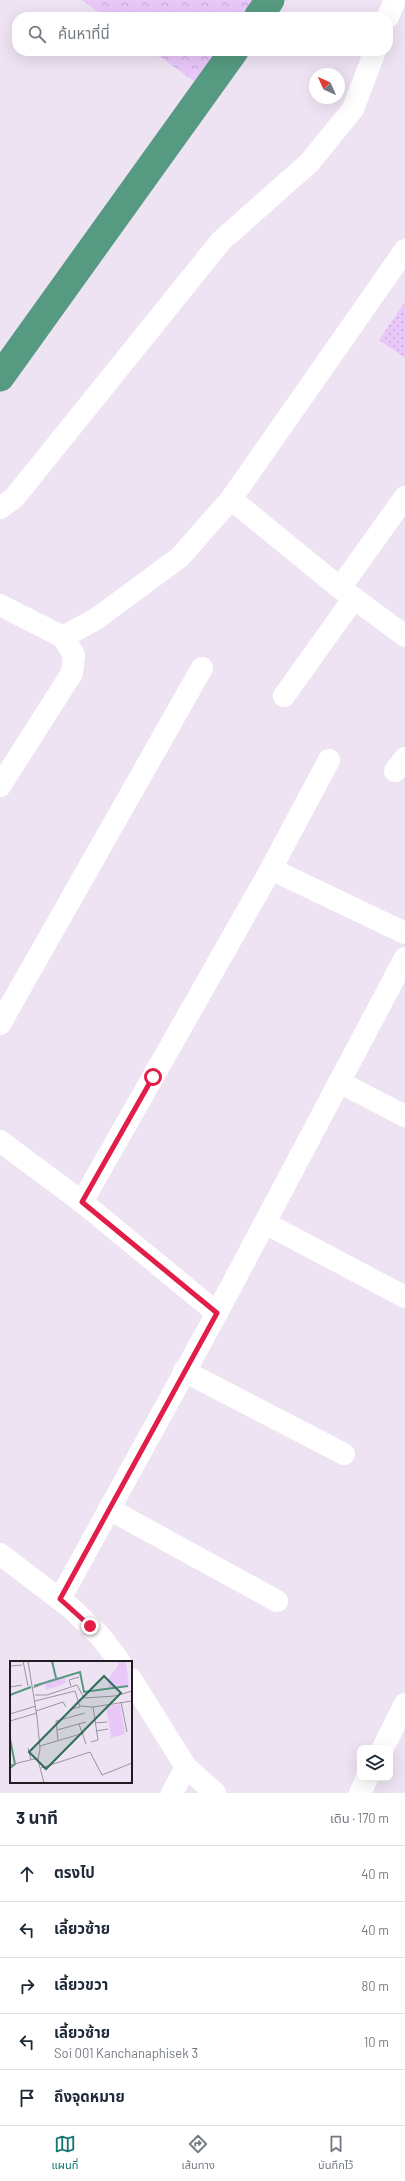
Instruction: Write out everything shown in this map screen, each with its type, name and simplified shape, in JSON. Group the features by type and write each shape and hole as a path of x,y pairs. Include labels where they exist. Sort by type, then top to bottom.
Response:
{"street":[{"path":"390,12 395,0"},
{"path":"0,508 14,498 221,241 314,157 353,109 373,56"},
{"path":"63,637 96,619 180,557 231,499 405,250"},
{"path":"284,696 405,497"},
{"path":"231,499 347,593 405,636"},
{"path":"0,605 63,637 74,655 72,673 0,786"},
{"path":"0,1024 202,668"},
{"path":"82,1202 271,868 329,760"},
{"path":"271,868 405,933"},
{"path":"60,1599 217,1313 405,958"},
{"path":"339,1082 405,1116"},
{"path":"0,1142 82,1202 217,1313"},
{"path":"264,1223 405,1297"},
{"path":"184,1371 344,1454"},
{"path":"109,1509 277,1601"},
{"path":"0,1554 60,1599 100,1636 119,1661"},
{"path":"132,1681 186,1767 215,1793"},
{"path":"384,1745 405,1704"},
{"path":"172,1793 186,1767"},
{"path":"360,1793 366,1781"}],"green space":[{"path":"82,0 284,0 276,12 98,12"},
{"path":"159,56 245,56 216,97"},
{"path":"405,302 405,358 379,340"}],"waterway":[{"path":"262,12 270,0"},
{"path":"0,377 230,56"}],"route":[{"path":"90,1626 60,1599 217,1313 82,1202 153,1077"}]}
